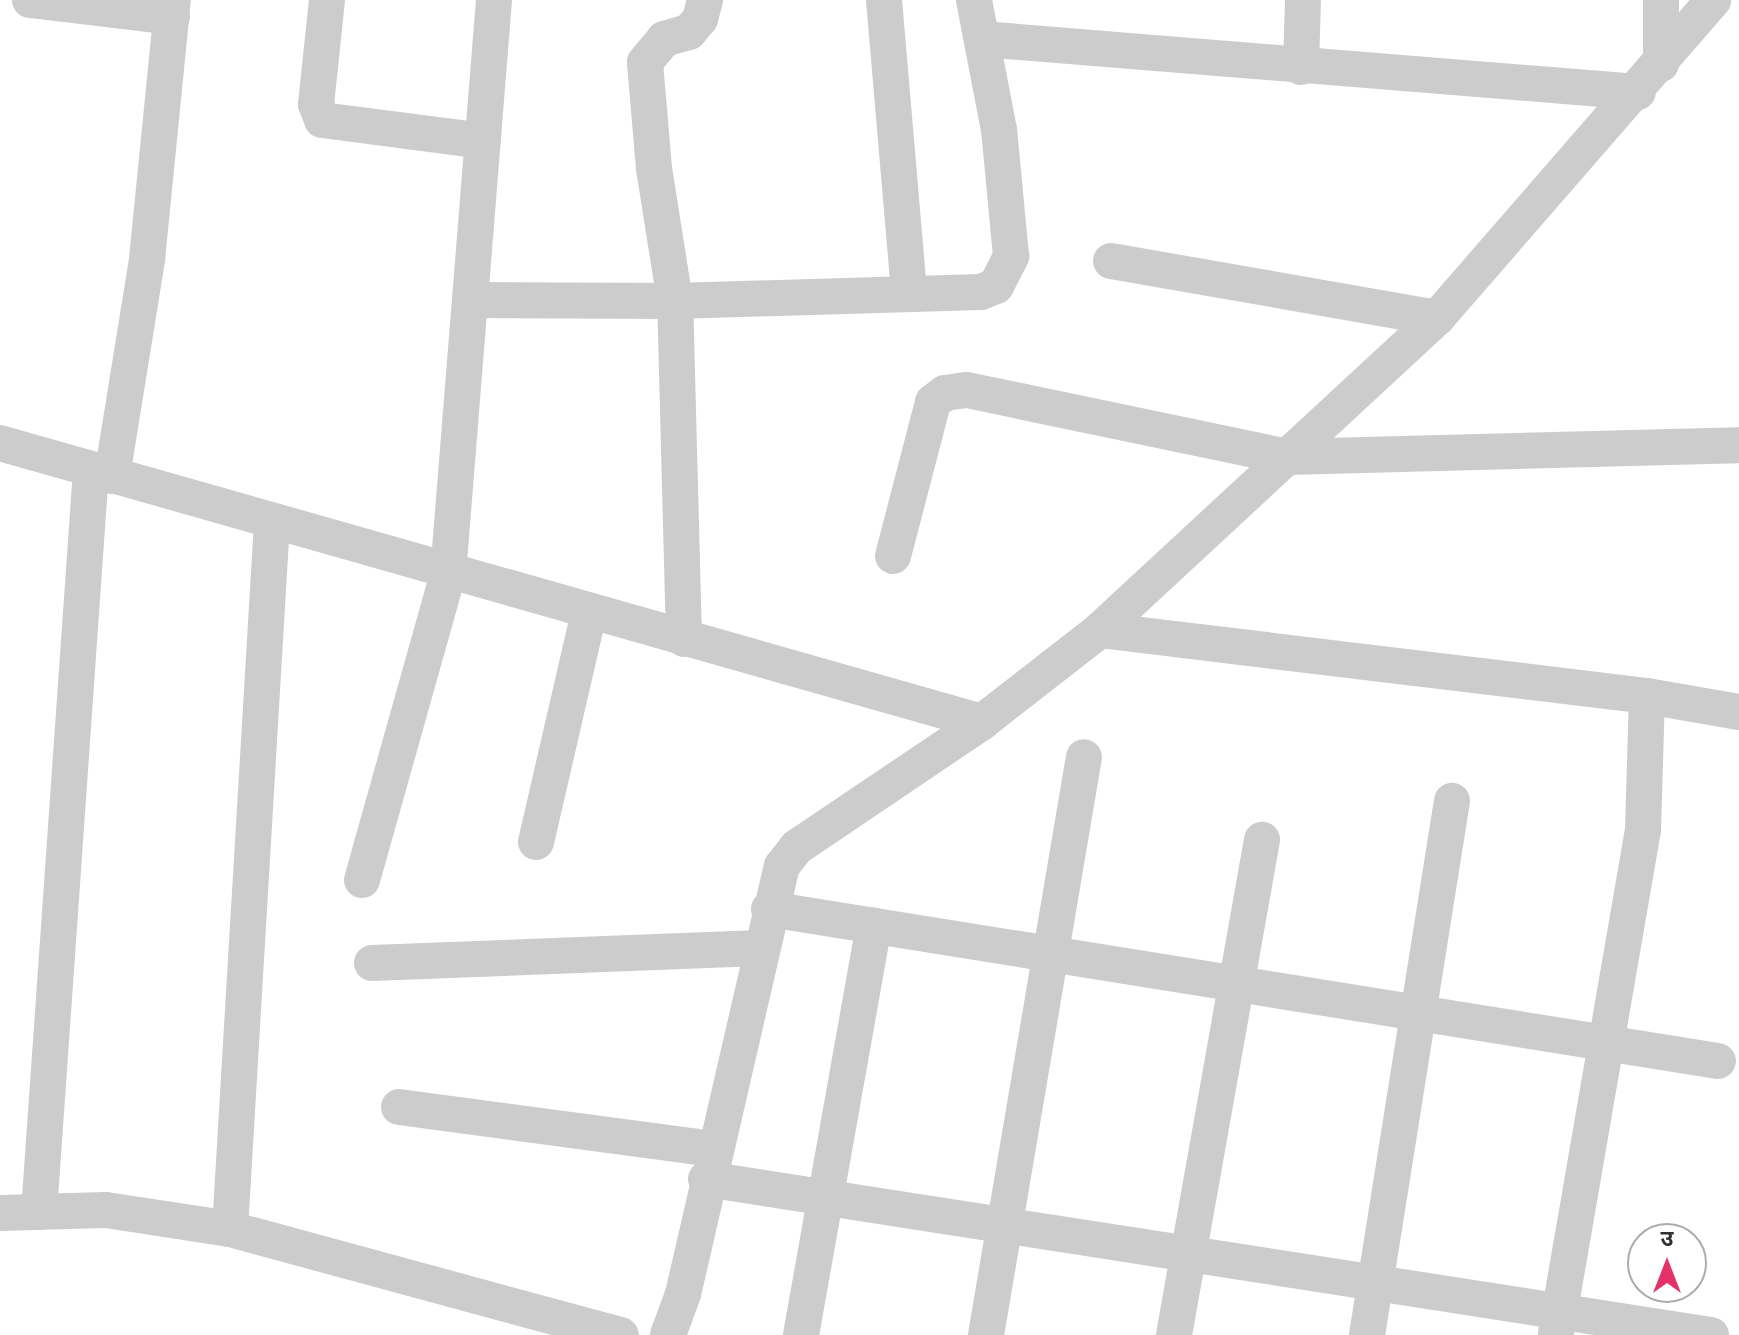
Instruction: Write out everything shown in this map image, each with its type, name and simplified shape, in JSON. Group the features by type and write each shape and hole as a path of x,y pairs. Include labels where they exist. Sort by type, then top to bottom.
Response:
{"street":[{"path":"327,0 316,104 322,120 483,141"},
{"path":"362,880 448,574 494,0"},
{"path":"684,639 675,301 654,168 645,62 664,39 689,32 700,19 705,0"},
{"path":"884,0 909,294"},
{"path":"470,300 675,301 981,292 996,286 1006,274 1011,256 999,130 974,0"},
{"path":"1301,67 1303,0"},
{"path":"1650,78 1661,0"},
{"path":"668,1335 683,1294 710,1164 769,909 782,866 797,847 982,722 1100,630 1437,318 1650,78 1713,0"},
{"path":"39,1212 102,473 147,259 172,9 40,1"},
{"path":"982,39 1301,67 1650,78"},
{"path":"1111,261 1437,318"},
{"path":"893,556 925,421 933,402 945,393 967,390 1287,457 1739,445"},
{"path":"0,443 448,574 982,722"},
{"path":"230,1229 272,523"},
{"path":"536,842 589,613"},
{"path":"1100,630 1647,696 1739,712"},
{"path":"1558,1323 1643,830 1647,696"},
{"path":"986,1335 1084,757"},
{"path":"1367,1335 1452,801"},
{"path":"1174,1335 1262,840"},
{"path":"769,909 1718,1061"},
{"path":"801,1335 874,925"},
{"path":"372,963 760,948"},
{"path":"399,1107 710,1164 827,1197 1374,1283 1558,1323 1711,1335"},
{"path":"0,1213 120,1211 230,1229 621,1335"}]}
